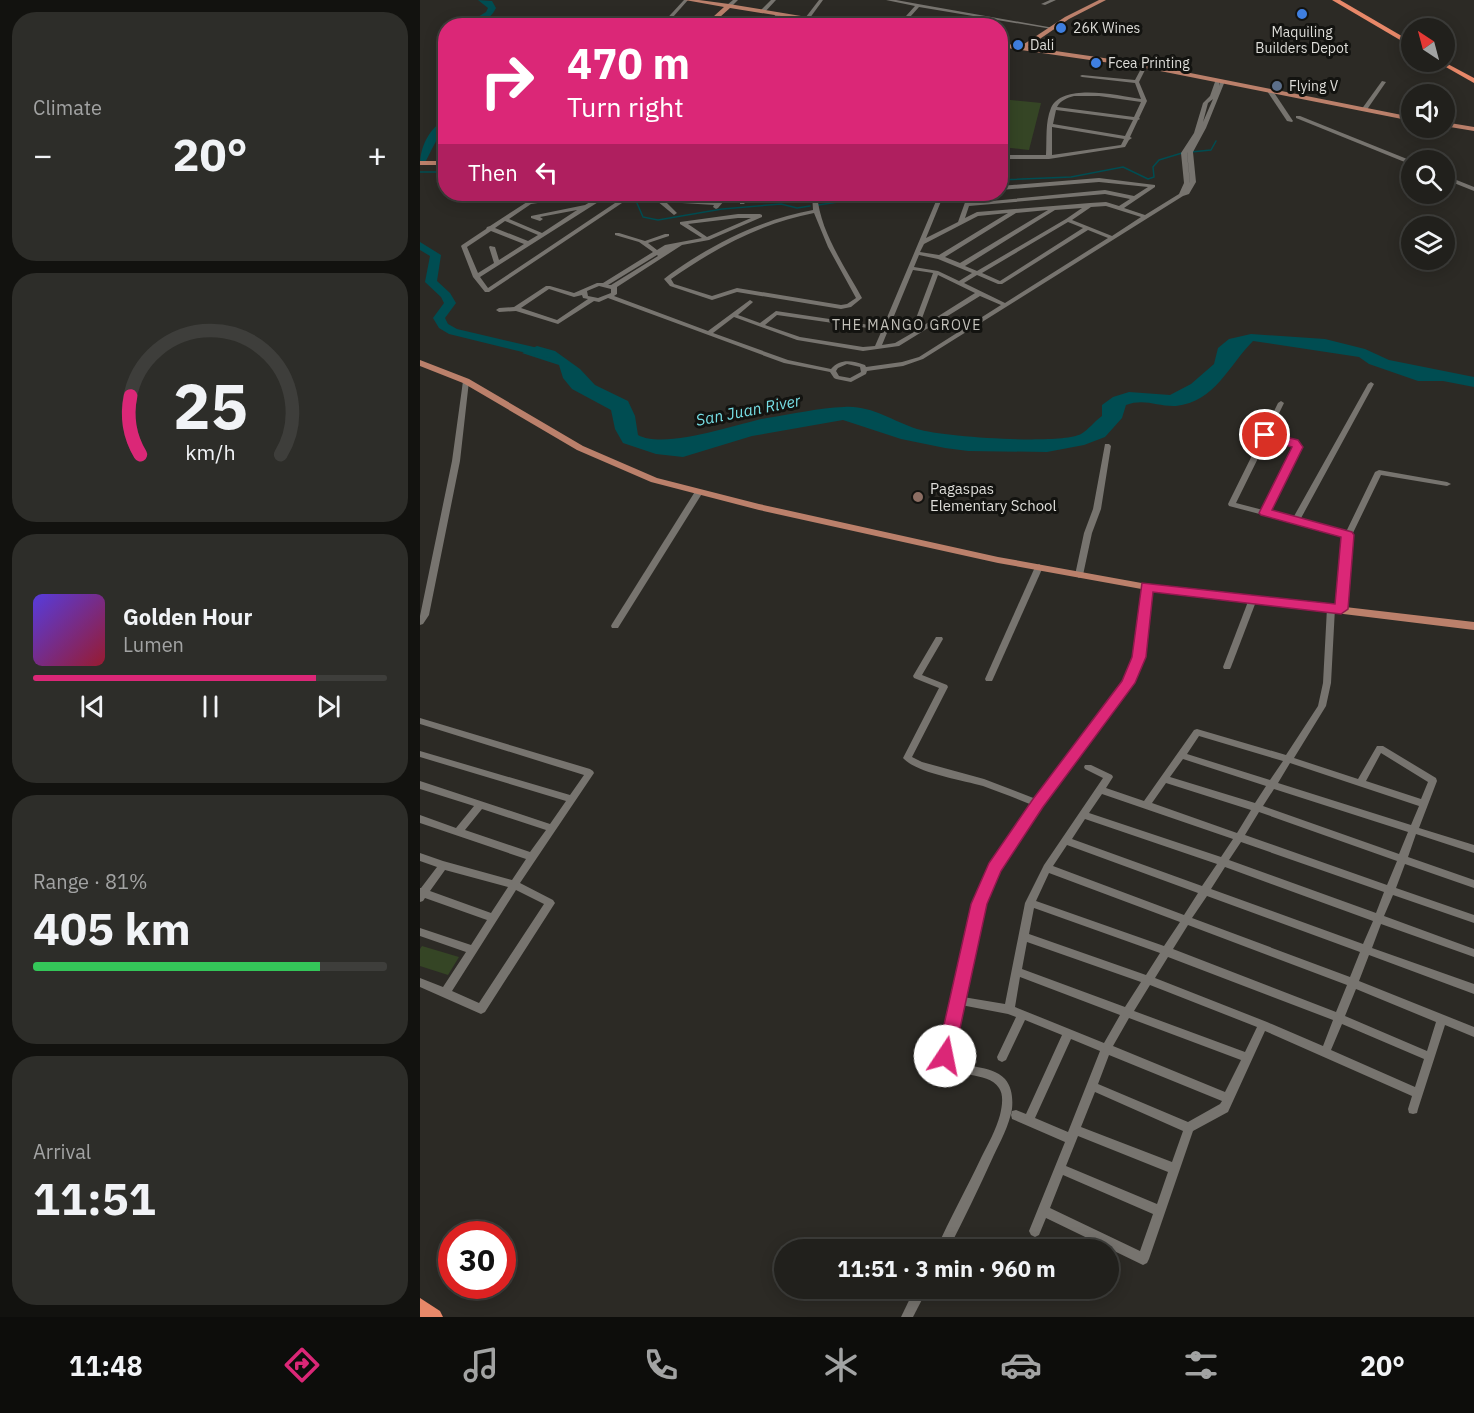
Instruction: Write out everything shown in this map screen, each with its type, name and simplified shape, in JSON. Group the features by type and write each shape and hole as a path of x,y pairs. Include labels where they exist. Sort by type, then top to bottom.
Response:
{"highway":[{"path":"1335,0 1401,39"},
{"path":"1455,70 1474,81"},
{"path":"420,1307 434,1317"}],"main road":[{"path":"687,0 807,18"},
{"path":"1023,48 1052,28 1103,0"},
{"path":"715,18 729,6"},
{"path":"1008,46 1145,66 1401,117"},
{"path":"1455,126 1474,129"},
{"path":"420,163 438,163"},
{"path":"420,363 466,381 580,448 654,480 699,492 889,537 1147,587 1474,626"}],"street":[{"path":"670,18 687,0"},
{"path":"729,6 736,0"},
{"path":"762,12 774,0"},
{"path":"807,18 821,0"},
{"path":"888,0 994,18"},
{"path":"1043,4 1054,0"},
{"path":"906,18 918,5"},
{"path":"775,18 779,14"},
{"path":"1008,20 1052,28"},
{"path":"1008,157 1049,157 1120,147 1129,138 1144,101 1137,82 1145,66"},
{"path":"1082,76 1137,82"},
{"path":"865,369 903,364 921,358 1181,195 1188,183 1185,153 1197,134 1206,103 1212,97 1220,81"},
{"path":"1364,110 1384,81"},
{"path":"1270,91 1290,121"},
{"path":"1049,157 1050,126 1054,108 1066,95 1079,93 1144,101"},
{"path":"1054,108 1137,119"},
{"path":"1298,117 1401,159"},
{"path":"1050,126 1129,138"},
{"path":"1008,187 1099,180 1153,186 1120,208"},
{"path":"1455,181 1474,189"},
{"path":"966,205 1105,192 1136,198"},
{"path":"541,201 529,203 464,246 476,277 487,291 619,203 616,201"},
{"path":"476,277 596,201"},
{"path":"660,201 674,213"},
{"path":"605,284 667,246 707,239 760,216 664,201"},
{"path":"707,239 682,223 714,210 721,201"},
{"path":"815,201 816,211 859,298 849,306 841,307 737,290 712,298 672,285 667,279 722,245 794,214 816,211"},
{"path":"878,347 938,201"},
{"path":"960,223 967,201"},
{"path":"923,242 977,214 1106,204 1146,217"},
{"path":"960,283 1091,205"},
{"path":"540,219 533,217 587,207"},
{"path":"960,266 1055,208"},
{"path":"714,210 728,230"},
{"path":"940,257 1016,211"},
{"path":"963,214 971,217"},
{"path":"504,219 542,235"},
{"path":"1068,220 1112,238"},
{"path":"489,228 529,244"},
{"path":"918,253 940,257 1000,283 1088,228"},
{"path":"617,234 632,237 664,256"},
{"path":"644,243 667,235"},
{"path":"613,287 680,244"},
{"path":"492,247 496,264"},
{"path":"912,268 936,272 1005,305"},
{"path":"916,333 918,321 936,272"},
{"path":"516,309 548,287 574,295 584,292 593,285 605,284 613,287"},
{"path":"610,297 615,291 613,287"},
{"path":"584,292 585,297 591,300"},
{"path":"733,315 800,339 863,349 897,345 980,293"},
{"path":"499,310 516,309 558,322 591,300 610,297 786,362 833,370"},
{"path":"708,334 750,302"},
{"path":"760,325 776,313 886,329"},
{"path":"833,370 846,362 859,363 865,369"},
{"path":"833,370 836,377 851,380 862,376 865,369"},
{"path":"420,622 425,615 443,532 456,461 466,381"},
{"path":"1295,521 1371,384"},
{"path":"1281,403 1232,504 1348,535"},
{"path":"1265,435 1294,443 1298,447 1265,513"},
{"path":"1079,574 1088,533 1097,509 1107,446"},
{"path":"1035,1231 1106,1049 1127,1012 1322,706 1348,535 1379,472 1385,471 1446,484"},
{"path":"615,626 699,492"},
{"path":"989,679 1039,567"},
{"path":"947,1239 987,1156 1006,1113 1007,1105 1007,1095 1000,1080 953,1065 945,1056 979,904 995,867 1038,803 1128,683 1139,657 1147,587"},
{"path":"1227,667 1253,599"},
{"path":"939,639 918,676 944,687 907,758 919,765 984,783 1038,803"},
{"path":"420,721 590,773 532,857 446,992"},
{"path":"1146,805 1197,732 1424,804"},
{"path":"1326,1051 1433,782 1380,748 1360,783"},
{"path":"420,754 573,799"},
{"path":"1180,755 1474,849"},
{"path":"1009,1009 1030,903 1047,868 1109,777 1088,767"},
{"path":"1164,779 1258,808 1474,884"},
{"path":"420,785 552,828"},
{"path":"1100,790 1240,836 1474,920"},
{"path":"458,832 480,804"},
{"path":"1083,814 1474,953"},
{"path":"420,819 532,857"},
{"path":"1065,841 1474,989"},
{"path":"420,856 443,865 515,885 550,903 481,1009 420,982"},
{"path":"443,865 421,894 493,918"},
{"path":"1047,868 1353,983 1474,1032"},
{"path":"1030,903 1167,951 1339,1016 1430,1057"},
{"path":"420,932 473,950"},
{"path":"1023,936 1148,980 1263,1025 1326,1051 1418,1094"},
{"path":"1016,971 1247,1058"},
{"path":"957,1000 1009,1009 1228,1098"},
{"path":"1002,1057 1022,1014"},
{"path":"1413,1108 1442,1020"},
{"path":"1043,1211 1143,1259 1189,1128 1224,1108 1263,1025"},
{"path":"1029,1120 1068,1033"},
{"path":"1092,1086 1189,1128"},
{"path":"1016,1115 1175,1169"},
{"path":"1059,1168 1160,1211"},
{"path":"907,1317 916,1299"}],"green space":[{"path":"1008,100 1041,103 1029,150 1008,148"},
{"path":"422,946 459,957 448,975 420,966"}],"water":[{"path":"1251,334 1325,339 1365,349 1389,360 1474,377 1474,387 1443,381 1418,381 1369,364 1359,357 1253,341 1220,381 1201,398 1176,406 1139,402 1126,405 1122,418 1105,437 1084,445 1047,452 968,451 901,439 843,420 752,436 683,457 656,454 623,443 615,429 611,410 572,389 563,378 559,365 522,353 537,346 555,351 580,369 595,385 628,401 635,416 638,435 650,439 683,438 767,418 815,410 854,407 863,408 930,432 1000,439 1050,439 1069,437 1084,432 1102,416 1102,405 1113,397 1129,392 1170,395 1191,384 1214,364 1218,348 1229,339"}],"waterway":[{"name":"San Juan River","path":"482,0 489,3 492,8 489,14 482,18"},
{"name":"San Juan River","path":"420,162 429,149 431,137 438,130"},
{"path":"1191,152 1211,150 1216,141"},
{"path":"1008,180 1071,177 1123,167 1148,179 1154,177 1153,167 1159,160 1182,153"},
{"path":"420,172 438,172"},
{"path":"636,201 643,217 658,220 722,209 781,204 797,208 810,206"},
{"path":"818,205 845,201"},
{"name":"San Juan River","path":"420,245 436,255 431,282 446,295 450,303 439,318 443,326 453,332 547,354"}],"place":[{"name":"Maquiling Builders Depot","path":"1302,14"},
{"name":"26K Wines","path":"1061,28"},
{"name":"Dali","path":"1018,45"},
{"name":"Fcea Printing","path":"1096,63"},
{"name":"Flying V","path":"1277,86"},
{"name":"Pagaspas Elementary School","path":"918,497"}],"district":[{"name":"THE MANGO GROVE","path":"907,325"}],"route":[{"path":"945,1056 979,904 995,867 1038,803 1128,683 1139,657 1147,587 1341,609 1348,535 1265,513 1298,447 1294,443 1265,435"}]}
